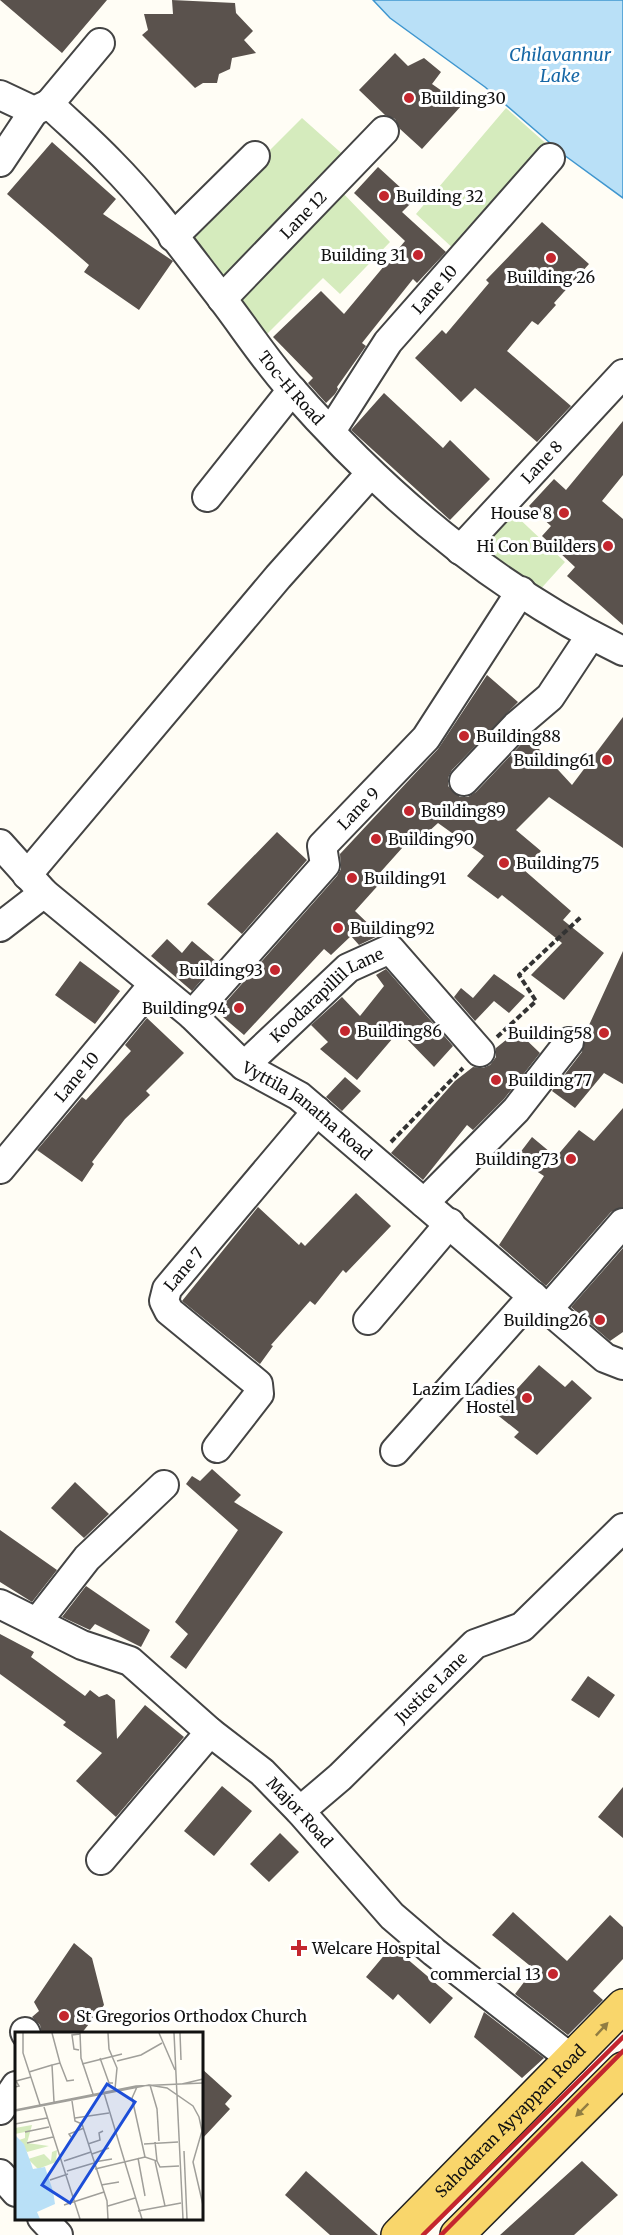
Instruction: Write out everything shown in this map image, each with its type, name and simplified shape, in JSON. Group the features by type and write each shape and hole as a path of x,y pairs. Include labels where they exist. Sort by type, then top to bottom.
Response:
{"main road":[{"name":"Sahodaran Ayyappan Road","path":"398,2235 573,2060 623,2006"},
{"path":"459,2234 623,2069"}],"street":[{"path":"0,162 41,107 100,43"},
{"name":"Toc-H Road","path":"0,95 41,107 112,164 222,299 256,348 370,474 460,550 591,635 623,651"},
{"name":"Lane 12","path":"222,299 353,148 384,131"},
{"path":"173,237 255,156"},
{"name":"Lane 10","path":"331,431 388,342 550,158"},
{"name":"Lane 8","path":"460,550 623,374"},
{"path":"207,498 292,390"},
{"path":"0,927 36,884 143,737 278,577 370,474"},
{"name":"Lane 9","path":"192,1015 325,865 322,846 426,738 521,591"},
{"path":"464,781 516,726 550,697 591,635"},
{"name":"Vyttila Janatha Road","path":"0,844 36,884 153,985 192,1015 244,1066 299,1096 605,1358 623,1365"},
{"name":"Koodarapillil Lane","path":"244,1066 348,968 390,949 480,1052"},
{"name":"Lane 10","path":"0,1169 153,985"},
{"path":"424,1203 516,1110 569,1042"},
{"name":"Lane 7","path":"218,1448 260,1394 258,1384 169,1311 164,1301 166,1289 317,1111"},
{"path":"368,1320 450,1223"},
{"path":"395,1451 541,1302 623,1223"},
{"path":"37,1622 87,1558 164,1485"},
{"name":"Justice Lane","path":"300,1811 340,1777 476,1644 522,1627 623,1528"},
{"name":"Major Road","path":"1,1607 82,1645 130,1661 210,1732 262,1772 300,1811 392,1916 434,1952 573,2060"},
{"path":"101,1860 210,1732"},
{"path":"0,2109 15,2087"},
{"path":"0,2174 15,2191"},
{"path":"44,2220 58,2235"}],"green space":[{"path":"506,108 551,148 457,252 416,214"},
{"path":"302,118 348,159 226,287 185,235"},
{"path":"340,190 390,242 340,294 323,278 260,341 233,300"},
{"path":"511,511 565,562 537,593 478,556 479,544"}],"water":[{"name":"Chilavannur Lake","path":"373,0 623,0 623,198 564,155 485,87 390,18"}],"building":[{"path":"0,0 107,0 62,53"},
{"path":"172,0 235,3 236,13 253,31 244,40 256,53 232,58 230,69 219,74 217,83 203,83 195,88 142,35 148,30 144,14 173,14"},
{"name":"Building30","path":"395,53 408,66 424,58 441,72 432,84 462,105 422,149 400,129 395,119 385,115 359,90"},
{"path":"52,142 116,199 103,214 173,261 139,310 84,272 89,265 7,194"},
{"path":"378,167 414,200 402,212 446,252 417,283 413,279 362,343 366,346 337,387 335,394 326,403 308,383 313,378 273,337 321,291 344,314 405,241 354,193"},
{"path":"542,222 589,264 554,303 556,305 538,325 532,321 507,351 571,406 537,442 475,388 461,402 415,358 442,330 446,334 489,283 486,280"},
{"path":"384,393 443,448 450,440 490,479 450,520 351,430"},
{"path":"623,421 623,475 602,501 623,519 623,625 567,576 575,567 542,536 551,526 529,506 554,479 566,490"},
{"path":"487,675 518,702 452,770 448,778 448,786 460,797 468,797 476,792 528,737 572,785 623,717 623,848 549,797 516,830 541,851 524,870 571,911 563,920 604,953 564,1000 531,975 562,943 502,895 498,899 467,876 484,856 438,823 416,843 411,838 377,876 382,881 355,911 380,935 359,945 351,936 331,955 324,949 244,1035 217,1012 337,876 341,869 340,854 438,749"},
{"path":"277,832 307,860 242,934 207,904"},
{"path":"167,939 182,953 192,941 217,962 192,991 151,956"},
{"path":"623,951 623,1084 604,1073 575,1108 552,1091 582,1052 584,1036"},
{"path":"80,961 120,991 95,1024 55,995"},
{"path":"386,969 453,1046 434,1067 399,1031 357,1080 320,1049 328,1042 311,1025 342,997 360,1016 384,986 376,975"},
{"path":"494,974 525,996 509,1013 494,1001 475,1021 454,997 461,988 473,998"},
{"path":"147,1018 184,1053 146,1091 150,1095 125,1119 92,1162 94,1164 82,1182 37,1150 82,1097 86,1100 131,1051 125,1045"},
{"path":"517,1031 540,1053 504,1099 473,1130 467,1125 423,1180 391,1153 455,1081 473,1067 483,1068 490,1065 496,1057 496,1048"},
{"path":"345,1077 361,1091 342,1111 326,1097"},
{"path":"623,1108 623,1207 611,1212 546,1286 499,1245 544,1176 516,1158 532,1137 556,1157 579,1130 594,1141"},
{"path":"356,1193 391,1226 346,1273 343,1270 315,1305 310,1301 271,1345 273,1346 260,1364 182,1301 258,1207 299,1245 301,1242 305,1246"},
{"name":"Building26","path":"623,1248 623,1332 610,1341 571,1307"},
{"path":"539,1365 565,1387 572,1380 592,1398 537,1455 514,1437 519,1432 495,1413"},
{"path":"212,1469 241,1495 234,1502 283,1532 186,1669 170,1657 188,1634 175,1622 238,1530 186,1484 192,1476 200,1481"},
{"path":"75,1482 109,1514 84,1538 51,1508"},
{"path":"0,1530 57,1570 32,1602 0,1582"},
{"path":"86,1586 150,1630 141,1647 95,1624 90,1630 62,1617"},
{"path":"0,1634 34,1652 31,1657 85,1696 90,1690 99,1697 107,1694 115,1700 117,1739 145,1705 184,1737 116,1817 76,1781 102,1753 63,1725 66,1722 0,1674"},
{"path":"588,1676 615,1695 599,1718 571,1700"},
{"path":"222,1786 252,1811 214,1856 184,1831"},
{"path":"623,1787 623,1838 598,1817"},
{"path":"280,1833 299,1852 269,1882 250,1864"},
{"path":"513,1912 567,1961 610,1915 623,1927 623,1959 593,1991 603,2000 568,2035 515,1994 534,1969 492,1935"},
{"name":"St Gregorios Orthodox Church","path":"74,1943 92,1958 104,2005 83,2032 42,2032 40,2025 32,2017 39,2011 34,2002"},
{"path":"392,1946 453,1998 430,2024 398,1994 393,2000 366,1977"},
{"path":"484,2012 544,2058 522,2078 474,2037"},
{"path":"202,2069 232,2096 225,2104 230,2109 202,2139"},
{"path":"582,2161 618,2195 574,2235 500,2235"},
{"path":"306,2171 378,2235 330,2235 285,2195"}],"railway":[{"path":"423,2235 623,2037"},
{"path":"441,2235 623,2051"}],"place":[{"name":"Building30","path":"409,98"},
{"name":"Building 32","path":"384,196"},
{"name":"Building 31","path":"418,255"},
{"name":"Building 26","path":"551,258"},
{"name":"House 8","path":"564,513"},
{"name":"Hi Con Builders","path":"608,546"},
{"name":"Building88","path":"464,736"},
{"name":"Building61","path":"607,760"},
{"name":"Building89","path":"409,811"},
{"name":"Building90","path":"376,839"},
{"name":"Building75","path":"504,863"},
{"name":"Building91","path":"352,878"},
{"name":"Building92","path":"338,928"},
{"name":"Building93","path":"275,970"},
{"name":"Building94","path":"239,1008"},
{"name":"Building86","path":"345,1031"},
{"name":"Building58","path":"604,1033"},
{"name":"Building77","path":"496,1080"},
{"name":"Building73","path":"571,1159"},
{"name":"Building26","path":"600,1320"},
{"name":"Lazim Ladies Hostel","path":"527,1398"},
{"name":"Welcare Hospital","path":"299,1948"},
{"name":"commercial 13","path":"553,1974"},
{"name":"St Gregorios Orthodox Church","path":"64,2016"}]}
